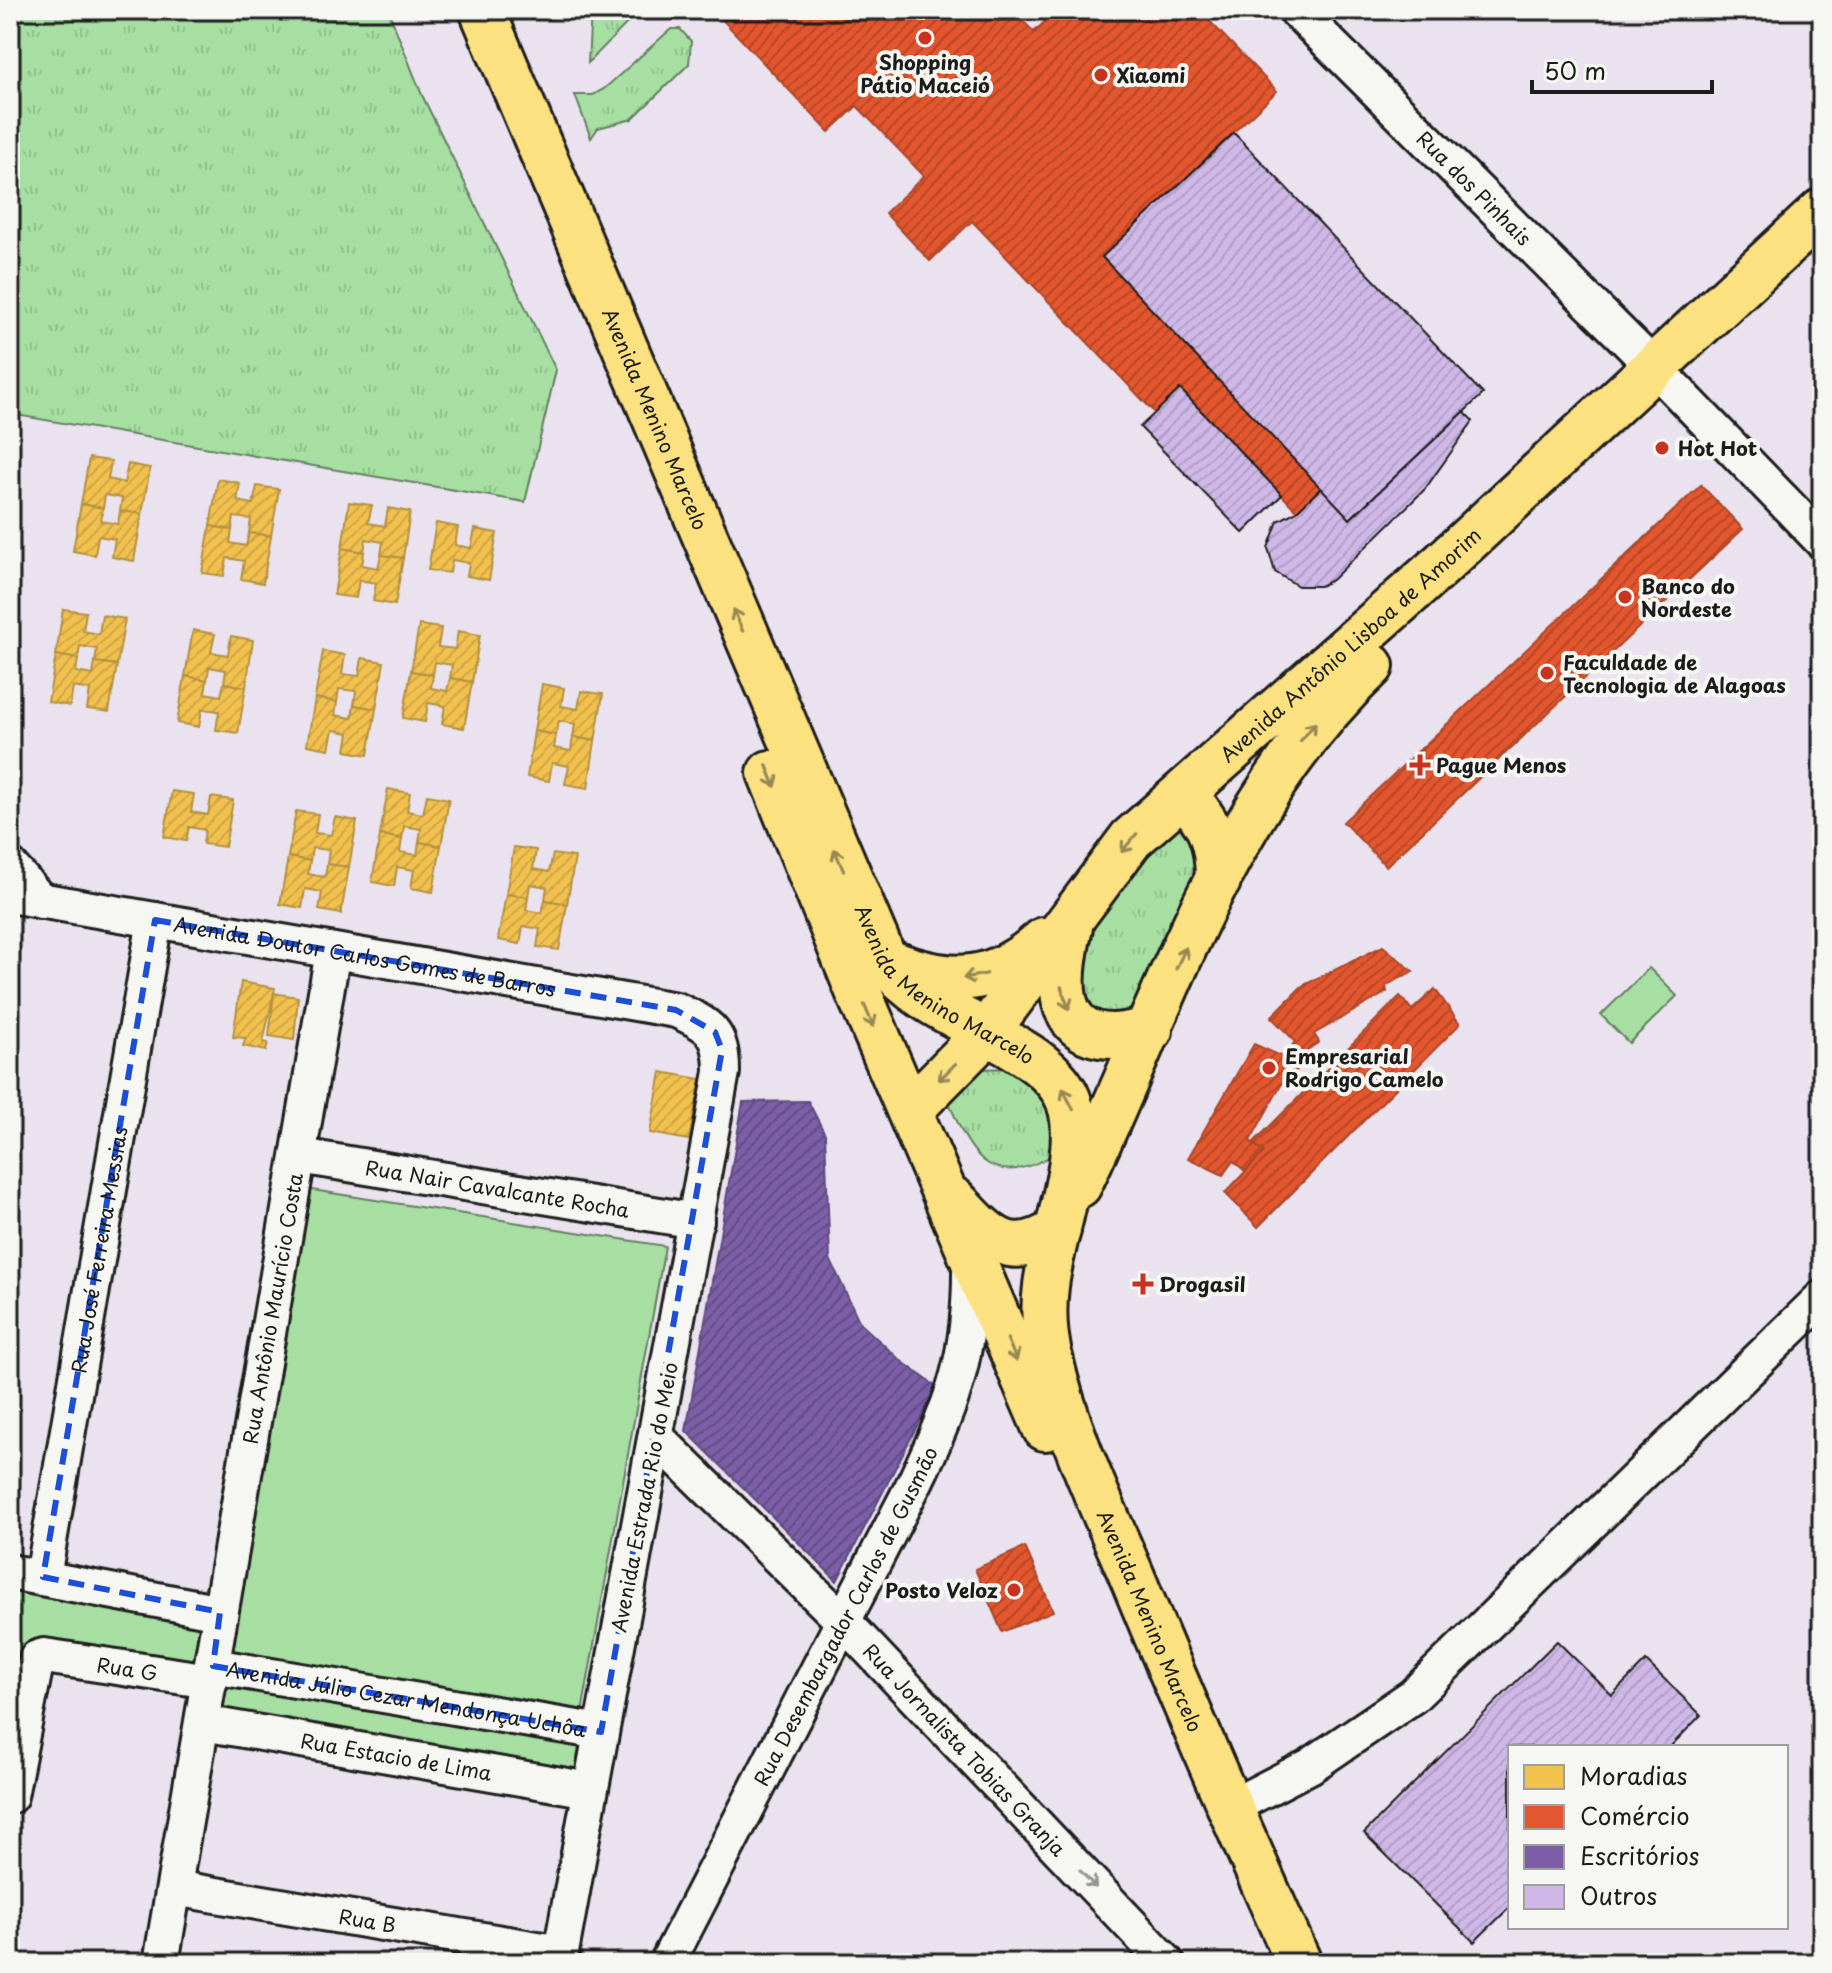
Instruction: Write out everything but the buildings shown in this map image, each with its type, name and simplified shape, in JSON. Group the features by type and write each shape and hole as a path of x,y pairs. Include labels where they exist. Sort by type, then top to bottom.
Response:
{"main road":[{"name":"Avenida Menino Marcelo","path":"453,10 858,991 1276,1963"},
{"name":"Avenida Menino Marcelo","path":"482,10 885,961 915,994 1043,1068 1063,1089 1074,1112 1073,1143 1046,1285 1044,1330 1050,1361 1069,1423 1229,1808 1299,1963"},
{"name":"Avenida Antônio Lisboa de Amorim","path":"1058,1230 1218,881 1298,743 1336,699 1822,211"},
{"name":"Avenida Antônio Lisboa de Amorim","path":"911,1109 985,1034 1131,839 1662,375 1822,242"},
{"path":"1184,793 1209,824 1218,850 1218,881"},
{"path":"885,961 931,978 982,976 1012,963 1078,913"},
{"path":"1078,913 1060,970 1064,1003 1076,1021 1096,1033 1113,1036 1150,1030"},
{"path":"946,1192 987,1233 1010,1245 1040,1242 1058,1230"}],"street":[{"name":"Rua dos Pinhais","path":"1296,10 1662,375 1822,541"},
{"path":"10,866 26,898"},
{"name":"Avenida Doutor Carlos Gomes de Barros","path":"26,898 676,1010 715,1032"},
{"name":"Rua José Ferreira Messias","path":"43,1577 155,920"},
{"name":"Rua Antônio Maurício Costa","path":"161,1963 333,951"},
{"name":"Avenida Estrada Rio do Meio","path":"560,1958 722,1072 722,1050 715,1032"},
{"name":"Rua Nair Cavalcante Rocha","path":"300,1156 696,1221"},
{"name":"Rua Desembargador Carlos de Gusmão","path":"667,1963 841,1619 916,1480 953,1402 971,1312 970,1253"},
{"path":"1229,1808 1310,1766 1413,1696 1822,1298"},
{"name":"Rua Jornalista Tobias Granja","path":"657,1438 841,1619 1149,1957"},
{"path":"10,1572 220,1612"},
{"name":"Rua G","path":"14,1752 34,1665 44,1656 211,1674"},
{"name":"Avenida Júlio Cezar Mendonça Uchôa","path":"211,1674 601,1732"},
{"name":"Rua Estacio de Lima","path":"203,1723 590,1790"},
{"path":"10,1796 14,1752"},
{"name":"Rua B","path":"174,1888 560,1958"}],"highlighted area":[{"path":"155,920 676,1010 715,1032 722,1050 601,1732 213,1666 220,1612 43,1577"}],"green space":[{"path":"10,10 388,10 422,95 556,370 525,502 10,414"},
{"path":"591,10 640,10 588,63"},
{"path":"671,29 680,29 691,41 689,64 632,119 598,128 591,138 575,95 593,95 604,89"},
{"path":"1176,815 1207,856 1132,1015 1104,1028 1075,1007 1079,939"},
{"path":"1649,968 1677,996 1629,1043 1601,1015"},
{"path":"1009,1068 1045,1092 1051,1100 1055,1122 1054,1154 1030,1166 1011,1170 995,1167 982,1159 961,1130 944,1091 979,1069"},
{"path":"306,1189 665,1246 580,1724 216,1657"},
{"path":"10,1591 205,1625 197,1670 22,1651 10,1668"},
{"path":"217,1680 589,1745 583,1779 211,1714"}],"place":[{"name":"Shopping Pátio Maceió","path":"925,38"},
{"name":"Xiaomi","path":"1101,75"},
{"name":"Hot Hot","path":"1662,448"},
{"name":"Banco do Nordeste","path":"1625,597"},
{"name":"Faculdade de Tecnologia de Alagoas","path":"1547,673"},
{"name":"Pague Menos","path":"1420,765"},
{"name":"Empresarial Rodrigo Camelo","path":"1269,1068"},
{"name":"Drogasil","path":"1143,1284"},
{"name":"Posto Veloz","path":"1014,1590"}]}
